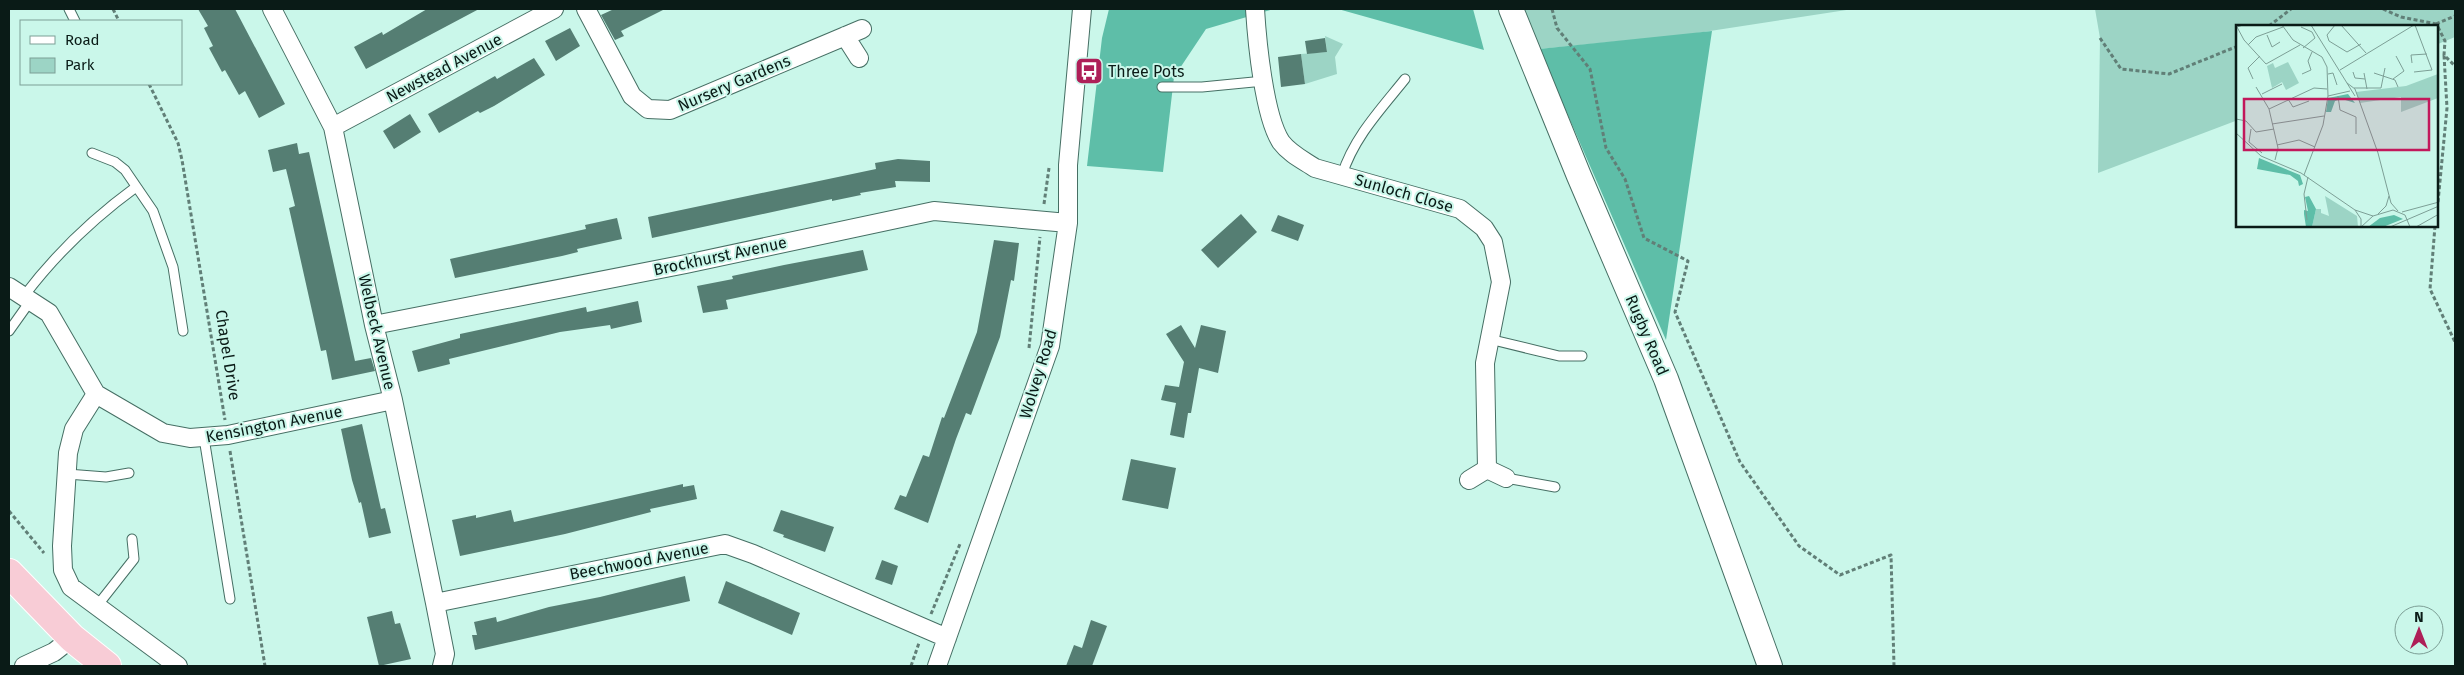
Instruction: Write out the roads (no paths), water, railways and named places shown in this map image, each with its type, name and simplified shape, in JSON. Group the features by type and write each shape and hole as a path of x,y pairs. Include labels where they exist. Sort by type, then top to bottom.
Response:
{"highway":[{"path":"9,574 72,638 107,666"}],"main road":[{"name":"Rugby Road","path":"1511,9 1579,176 1666,379 1770,666"}],"street":[{"name":"Welbeck Avenue","path":"272,9 333,127 374,326 393,400 435,603 445,654 442,666"},
{"name":"Newstead Avenue","path":"333,127 554,9"},
{"name":"Nursery Gardens","path":"586,9 632,96 648,109 670,110 862,29"},
{"name":"Wolvey Road","path":"937,666 1050,346 1068,223 1068,165 1082,9"},
{"name":"Sunloch Close","path":"1255,9 1258,45 1272,124 1282,142 1294,155 1315,168 1460,208 1484,228 1493,242 1501,282 1489,339 1484,385 1487,469"},
{"path":"845,36 859,58"},
{"name":"Brockhurst Avenue","path":"374,326 686,264 934,211 1068,223"},
{"name":"Kensington Avenue","path":"9,287 49,313 96,394 163,433 190,438 228,435 393,400"},
{"path":"96,394 74,429 67,474 63,570 71,587 178,666"},
{"path":"1469,480 1487,469 1506,478"},
{"name":"Beechwood Avenue","path":"435,603 725,544 753,554 947,638"},
{"path":"24,666 54,652 72,638"}],"lane":[{"path":"1342,175 1348,154 1356,140 1405,79"},
{"path":"1162,87 1202,87 1264,81"},
{"path":"92,153 120,166 153,211 173,267 183,332"},
{"path":"9,331 28,298 55,259 118,200 136,187"},
{"path":"1489,339 1559,356 1582,356"},
{"path":"204,438 230,599"},
{"path":"67,474 106,477 129,473"},
{"path":"1506,478 1555,487"},
{"path":"97,606 134,559 132,539"}],"place":[{"name":"Three Pots","path":"1089,71"}]}
